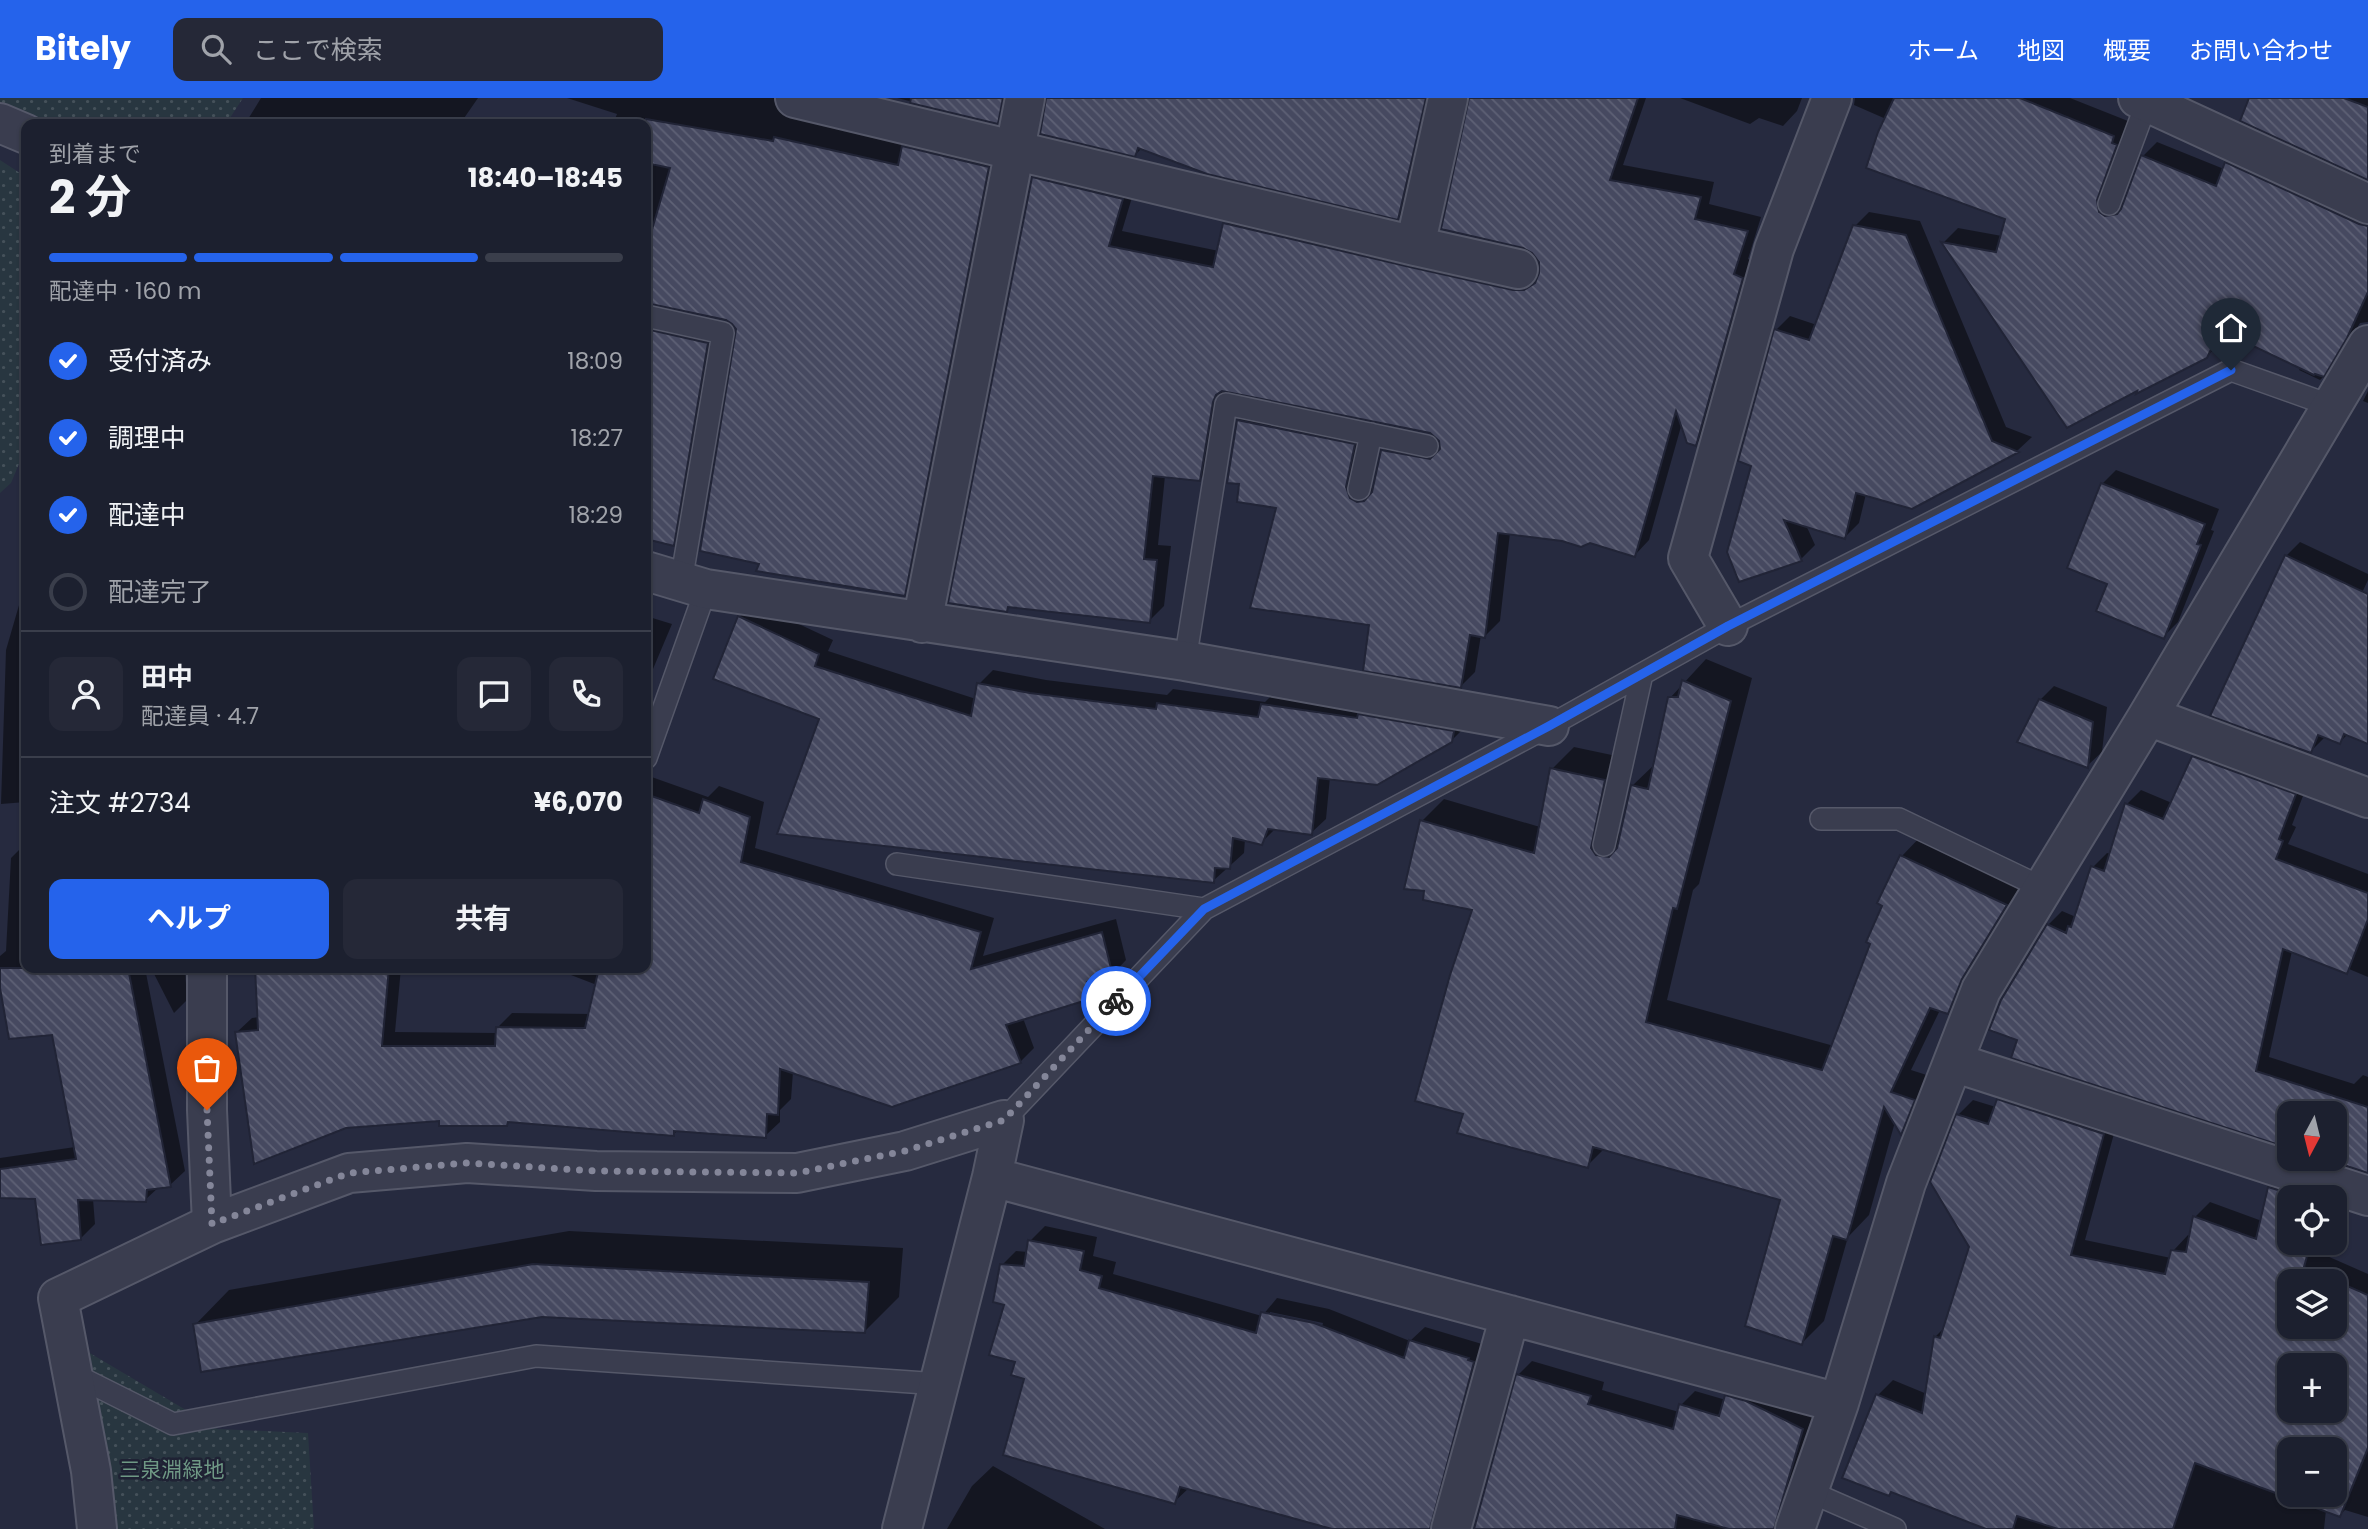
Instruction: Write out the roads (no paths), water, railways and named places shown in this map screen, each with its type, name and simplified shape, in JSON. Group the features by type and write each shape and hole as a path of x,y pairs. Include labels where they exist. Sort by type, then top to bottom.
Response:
{"street":[{"path":"795,98 1518,269"},
{"path":"922,623 1025,98"},
{"path":"1415,246 1448,98"},
{"path":"1728,626 1688,558 1774,249 1832,98"},
{"path":"2143,100 2368,204"},
{"path":"0,123 21,132"},
{"path":"1795,1529 1839,1403 1906,1183 1981,990 2148,716 2368,345"},
{"path":"678,581 922,623 1185,661 1549,726"},
{"path":"2148,716 2368,798"},
{"path":"207,973 207,1110 212,1224"},
{"path":"1952,1062 2368,1196"},
{"path":"97,1529 91,1471 58,1298 212,1224 349,1173 467,1163 596,1171 797,1173 905,1151 1004,1120 992,1177 902,1529"},
{"path":"992,1177 1839,1403"},
{"path":"1451,1529 1510,1315"}],"lane":[{"path":"2109,204 2143,100"},
{"path":"651,317 723,333 651,730"},
{"path":"1004,1120 1204,909 1549,726 1728,626 2231,370 2332,406"},
{"path":"1185,661 1226,404 1427,446"},
{"path":"1359,489 1371,434"},
{"path":"1604,845 1642,674"},
{"path":"1821,819 1899,819 2043,888"},
{"path":"897,864 1204,909"},
{"path":"73,1374 173,1424 536,1356 940,1384"},
{"path":"1808,1491 1895,1529"}],"park label":[{"name":"三泉淵緑地","path":"172,1469"}]}
